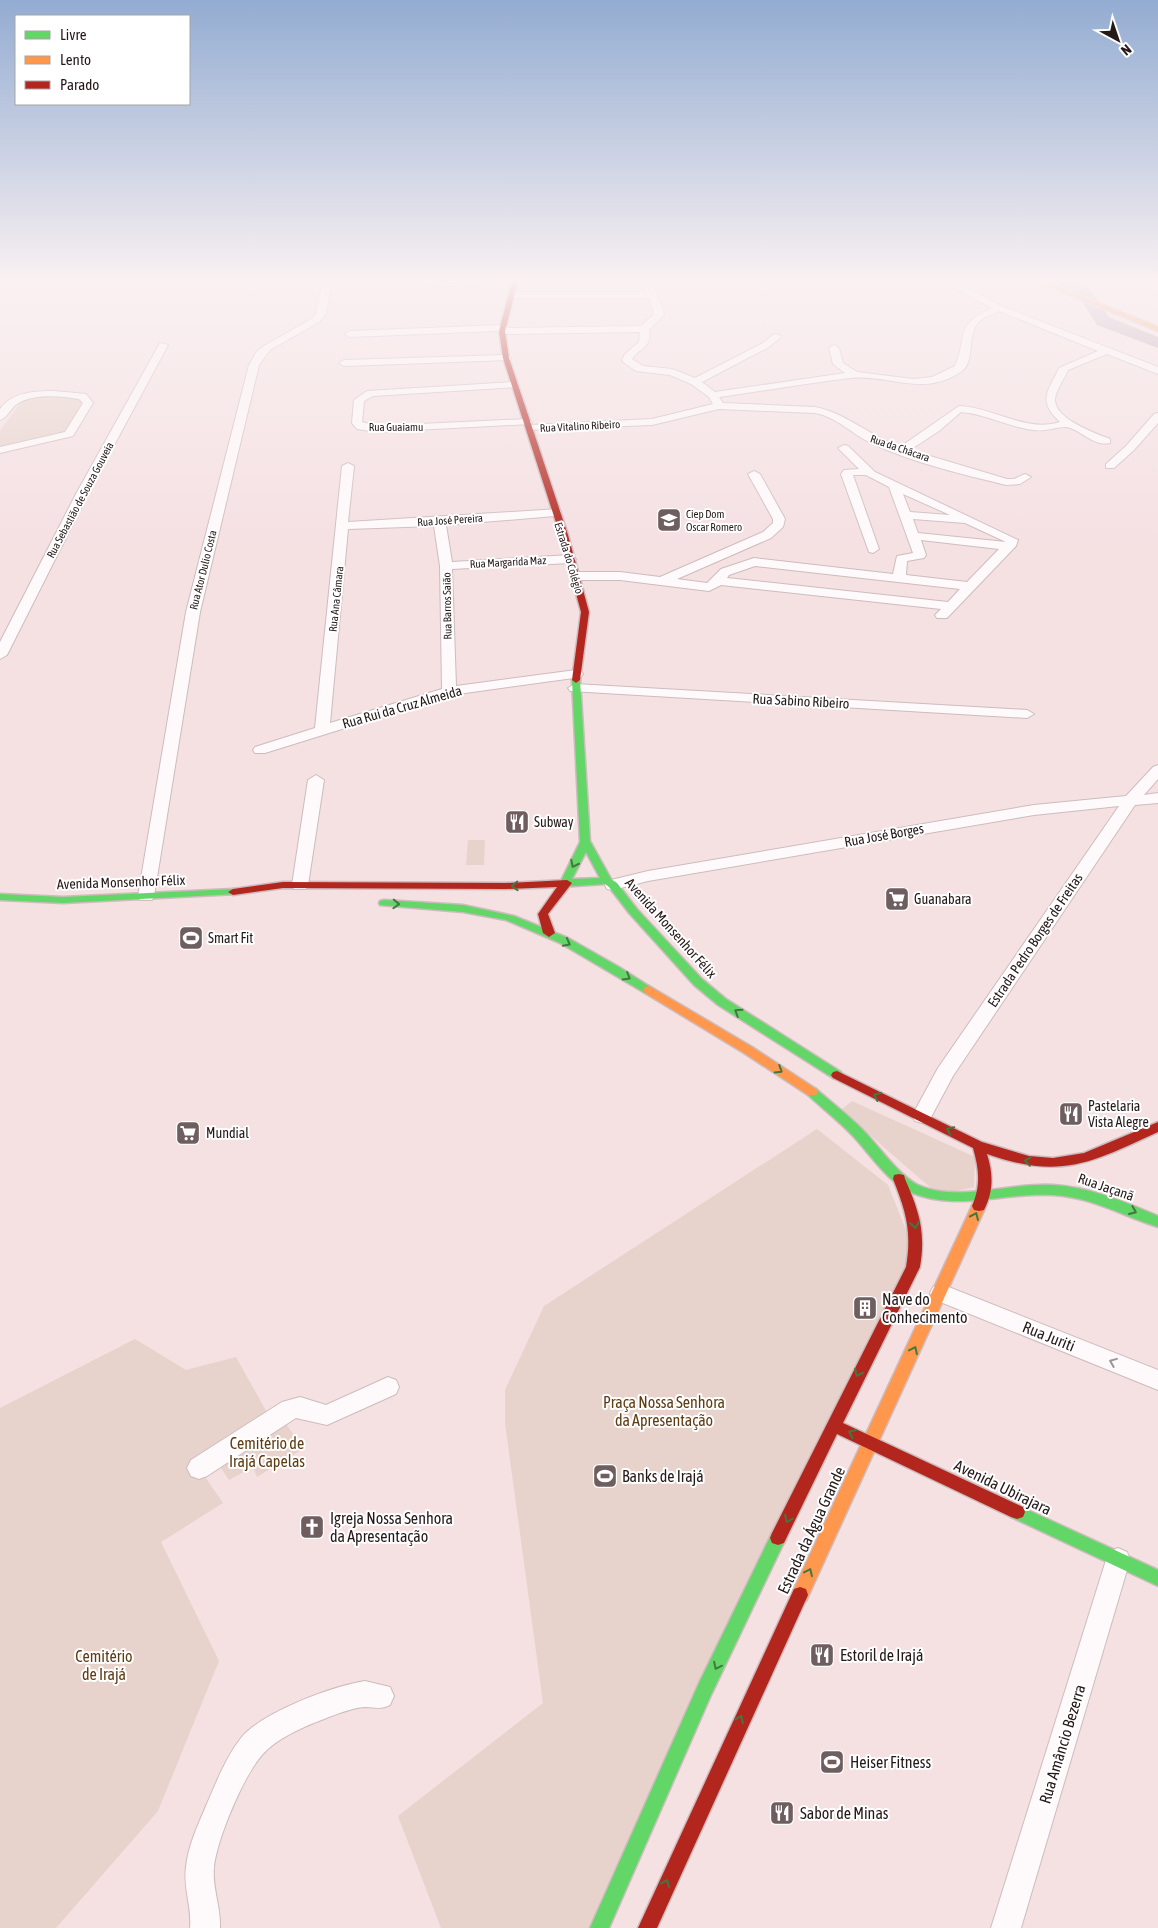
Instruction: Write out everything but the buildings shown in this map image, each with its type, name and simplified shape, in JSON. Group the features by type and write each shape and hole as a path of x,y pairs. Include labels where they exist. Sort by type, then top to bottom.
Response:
{"main road":[{"name":"Estrada do Colégio","path":"510,371 576,576 585,612 576,681 585,843 610,883"},
{"path":"549,933 543,914 547,904 564,884 585,843"},
{"name":"Avenida Monsenhor Félix","path":"0,897 63,900 243,892 282,885 610,883 709,993 826,1070 978,1145 1022,1160 1057,1162 1100,1153 1158,1127"},
{"path":"331,897 337,893 368,890 377,885"},
{"name":"Avenida Monsenhor Félix","path":"243,892 278,899"},
{"path":"369,903 473,909 510,918 549,933 652,992 784,1073 811,1092 851,1126 899,1179"},
{"name":"Estrada da Água Grande","path":"647,1928 715,1773 941,1293 984,1196 987,1173 978,1145"},
{"path":"1092,1172 1094,1163 1100,1153"},
{"path":"1057,1162 1058,1176 1064,1189"},
{"name":"Rua Jaçanã","path":"899,1179 930,1194 951,1197 984,1196 1029,1188 1064,1189 1101,1198 1158,1222"},
{"name":"Estrada da Água Grande","path":"599,1928 705,1689 833,1425 913,1267 918,1245 915,1226 899,1179"},
{"path":"1093,1185 1101,1198"},
{"name":"Avenida Ubirajara","path":"833,1425 871,1441 1158,1578"}],"street":[{"name":"Rua Sebastião de Souza Gouveia","path":"0,655 83,492 148,371"},
{"name":"Rua Ator Dulio Costa","path":"146,896 193,612 253,371"},
{"path":"648,371 680,374 713,395 719,406"},
{"path":"695,382 720,371"},
{"path":"847,371 854,376"},
{"path":"713,395 854,376 913,382 934,380 954,371"},
{"path":"1061,371 1050,402 1067,424 1106,441"},
{"name":"Rua Guaiamu","path":"514,385 384,390 371,393 359,400 356,423 362,427 377,429 528,425"},
{"path":"0,417 10,403 30,396 76,395 82,396 88,403 69,434 63,437 0,450"},
{"name":"Rua Vitalino Ribeiro","path":"528,425 652,422 719,406"},
{"name":"Rua da Chãcara","path":"719,406 824,411 868,438 902,450 1006,482 1016,482 1025,477"},
{"path":"902,450 935,429 959,409 996,416 1036,427 1053,427 1067,424"},
{"path":"1110,466 1130,448 1158,416"},
{"path":"717,580 946,610 1012,543 1009,537 867,472 844,448"},
{"name":"Rua Ana Câmara","path":"322,730 344,526 348,466"},
{"path":"867,472 848,472 847,474 873,549"},
{"path":"662,581 767,535 779,524 779,519 754,474"},
{"path":"894,484 920,555 901,558 899,578"},
{"name":"Rua José Pereira","path":"344,526 439,522 555,512"},
{"path":"906,515 974,521"},
{"name":"Rua Barros Saião","path":"439,522 446,566 449,691"},
{"path":"914,536 1008,546"},
{"name":"Rua Margarida Maz","path":"446,566 570,559"},
{"path":"576,576 620,576 709,587 716,584 717,580 726,572 754,562 969,586"},
{"name":"Rua Rui da Cruz Almeida","path":"260,750 449,691 576,681"},
{"name":"Rua Sabino Ribeiro","path":"576,681 1027,714"},
{"name":"Estrada Pedro Borges de Freitas","path":"922,1116 949,1066 1131,800 1158,770"},
{"path":"300,885 316,780"},
{"name":"Rua José Borges","path":"610,883 1025,812 1158,798"},
{"name":"Rua Juriti","path":"941,1293 1158,1380"},
{"path":"199,1468 290,1409 302,1406 318,1415 327,1414 388,1387"},
{"name":"Rua Amâncio Bezerra","path":"1006,1928 1118,1560"},
{"path":"205,1928 200,1869 205,1842 238,1769 252,1746 271,1730 339,1700 366,1694 381,1696"}],"green space":[{"path":"33,398 83,399 84,402 66,433 0,449 0,431 21,402"},
{"path":"468,840 485,840 484,865 466,865"},
{"path":"852,1101 975,1157 974,1187 939,1195 841,1110"},
{"name":"Praça Nossa Senhora da Apresentação","path":"817,1129 888,1185 914,1250 590,1928 441,1928 398,1816 543,1703 505,1423 505,1390 544,1306"},
{"name":"Cemitério de Irajá","path":"135,1339 186,1370 236,1357 270,1418 199,1468 223,1503 161,1542 219,1661 158,1811 56,1928 0,1928 0,1408"},
{"name":"Cemitério de Irajá Capelas","path":"285,1422 303,1449 257,1477 253,1467 229,1480 217,1462"}],"traffic: fast":[{"path":"576,680 585,841 607,881"},
{"path":"564,885 585,843"},
{"path":"567,883 607,881 613,885 633,911 698,982 722,1002 837,1075"},
{"path":"0,897 63,900 233,892"},
{"path":"384,903 463,908 510,918 564,940 649,990"},
{"path":"812,1092 856,1131 900,1179 913,1188 939,1196 984,1196"},
{"path":"984,1196 1033,1190 1074,1192 1113,1204 1158,1222"},
{"path":"1017,1512 1158,1578"},
{"path":"599,1928 705,1689 778,1538"}],"traffic: slow":[{"path":"649,990 748,1050 812,1092"},
{"path":"800,1595 979,1206"}],"traffic: jam":[{"path":"510,371 564,535 585,612 576,680"},
{"path":"233,892 283,885 506,886 567,883"},
{"path":"549,933 543,914 564,885"},
{"path":"837,1075 978,1145 986,1176 985,1190 979,1206"},
{"path":"978,1145 1029,1161 1053,1163 1084,1158 1099,1153 1158,1127"},
{"path":"778,1538 913,1267 916,1232 912,1212 899,1179"},
{"path":"833,1425 1017,1512"},
{"path":"647,1928 800,1595"}],"place":[{"name":"Ciep Dom Oscar Romero","path":"669,520"},
{"name":"Subway","path":"517,822"},
{"name":"Guanabara","path":"897,899"},
{"name":"Smart Fit","path":"191,938"},
{"name":"Pastelaria Vista Alegre","path":"1071,1114"},
{"name":"Mundial","path":"188,1133"},
{"name":"Nave do Conhecimento","path":"865,1308"},
{"name":"Banks de Irajá","path":"605,1476"},
{"name":"Igreja Nossa Senhora da Apresentação","path":"312,1527"},
{"name":"Estoril de Irajá","path":"822,1655"},
{"name":"Heiser Fitness","path":"832,1762"},
{"name":"Sabor de Minas","path":"782,1813"}]}
